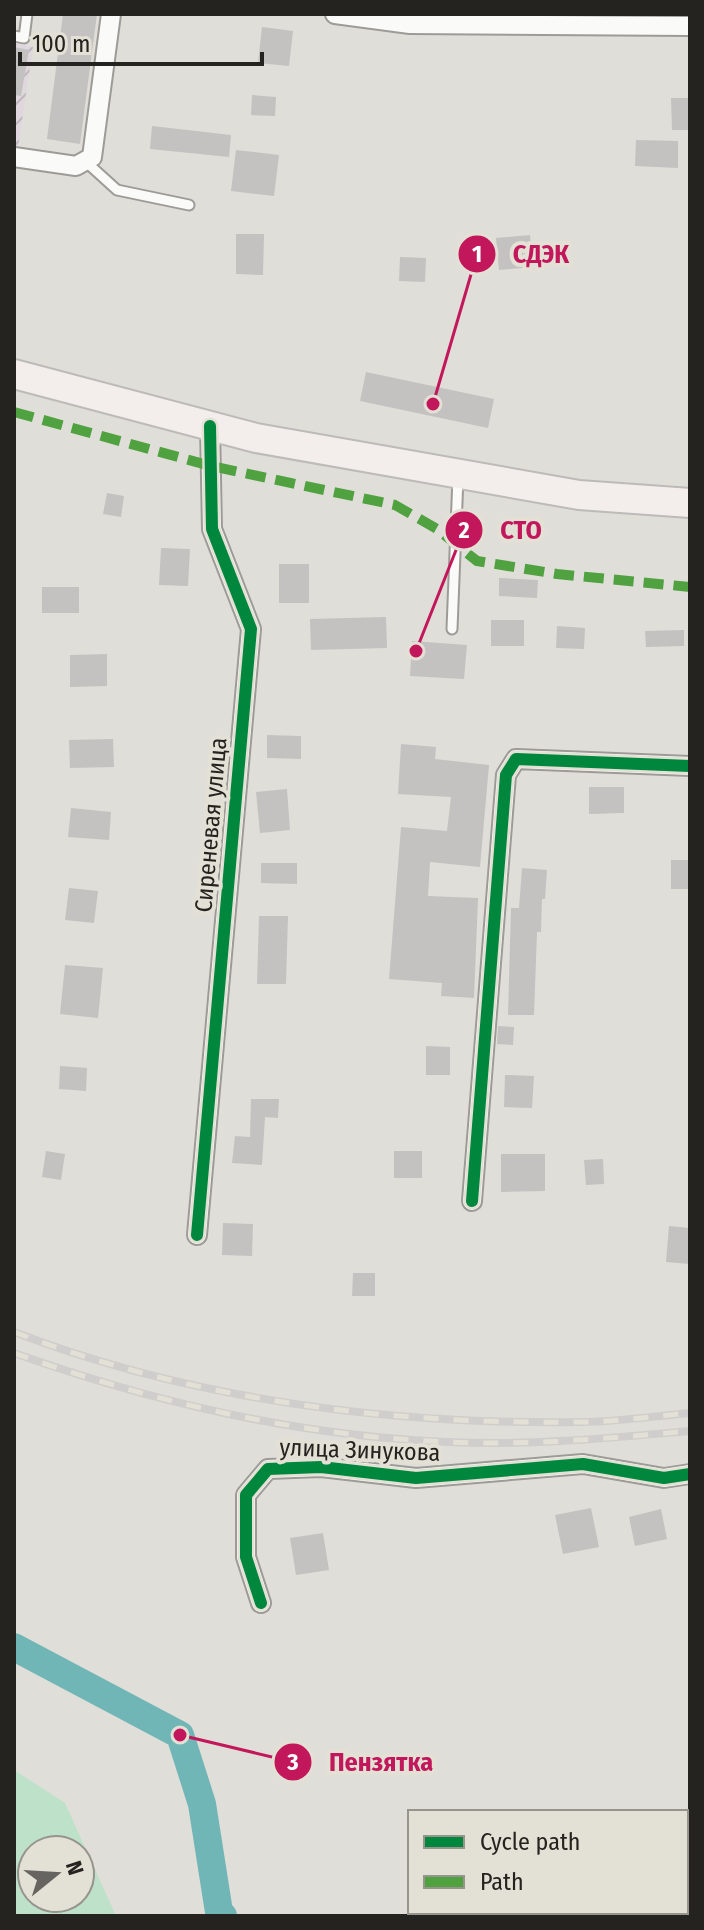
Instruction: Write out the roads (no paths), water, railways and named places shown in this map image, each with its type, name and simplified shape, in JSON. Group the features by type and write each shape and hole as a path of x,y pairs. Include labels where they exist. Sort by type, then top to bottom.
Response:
{"main road":[{"path":"14,374 256,438 579,495 690,503"}],"street":[{"path":"14,157 76,166 92,157 111,14"},
{"path":"335,14 389,18 410,24 690,26"},
{"name":"Сиреневая улица","path":"197,1235 251,629 212,529 210,426"},
{"path":"472,1201 506,775 516,759 690,766"},
{"name":"улица Зинукова","path":"261,1603 246,1557 246,1495 268,1469 321,1467 416,1478 583,1464 664,1478 690,1474"}],"lane":[{"path":"14,36 24,38 27,14"},
{"path":"85,161 117,190 189,205"},
{"path":"452,629 458,474"}],"waterway":[{"path":"14,1647 180,1735 202,1804 219,1912 223,1916"}],"railway":[{"path":"14,1332 82,1356 151,1375 293,1404 365,1413 509,1422 622,1420 690,1413"},
{"path":"14,1353 173,1401 227,1414 337,1432 447,1442 508,1443 690,1431"}],"place":[{"name":"СДЭК","path":"433,404"},
{"name":"СТО","path":"416,651"},
{"name":"Пензятка","path":"180,1735"}]}
